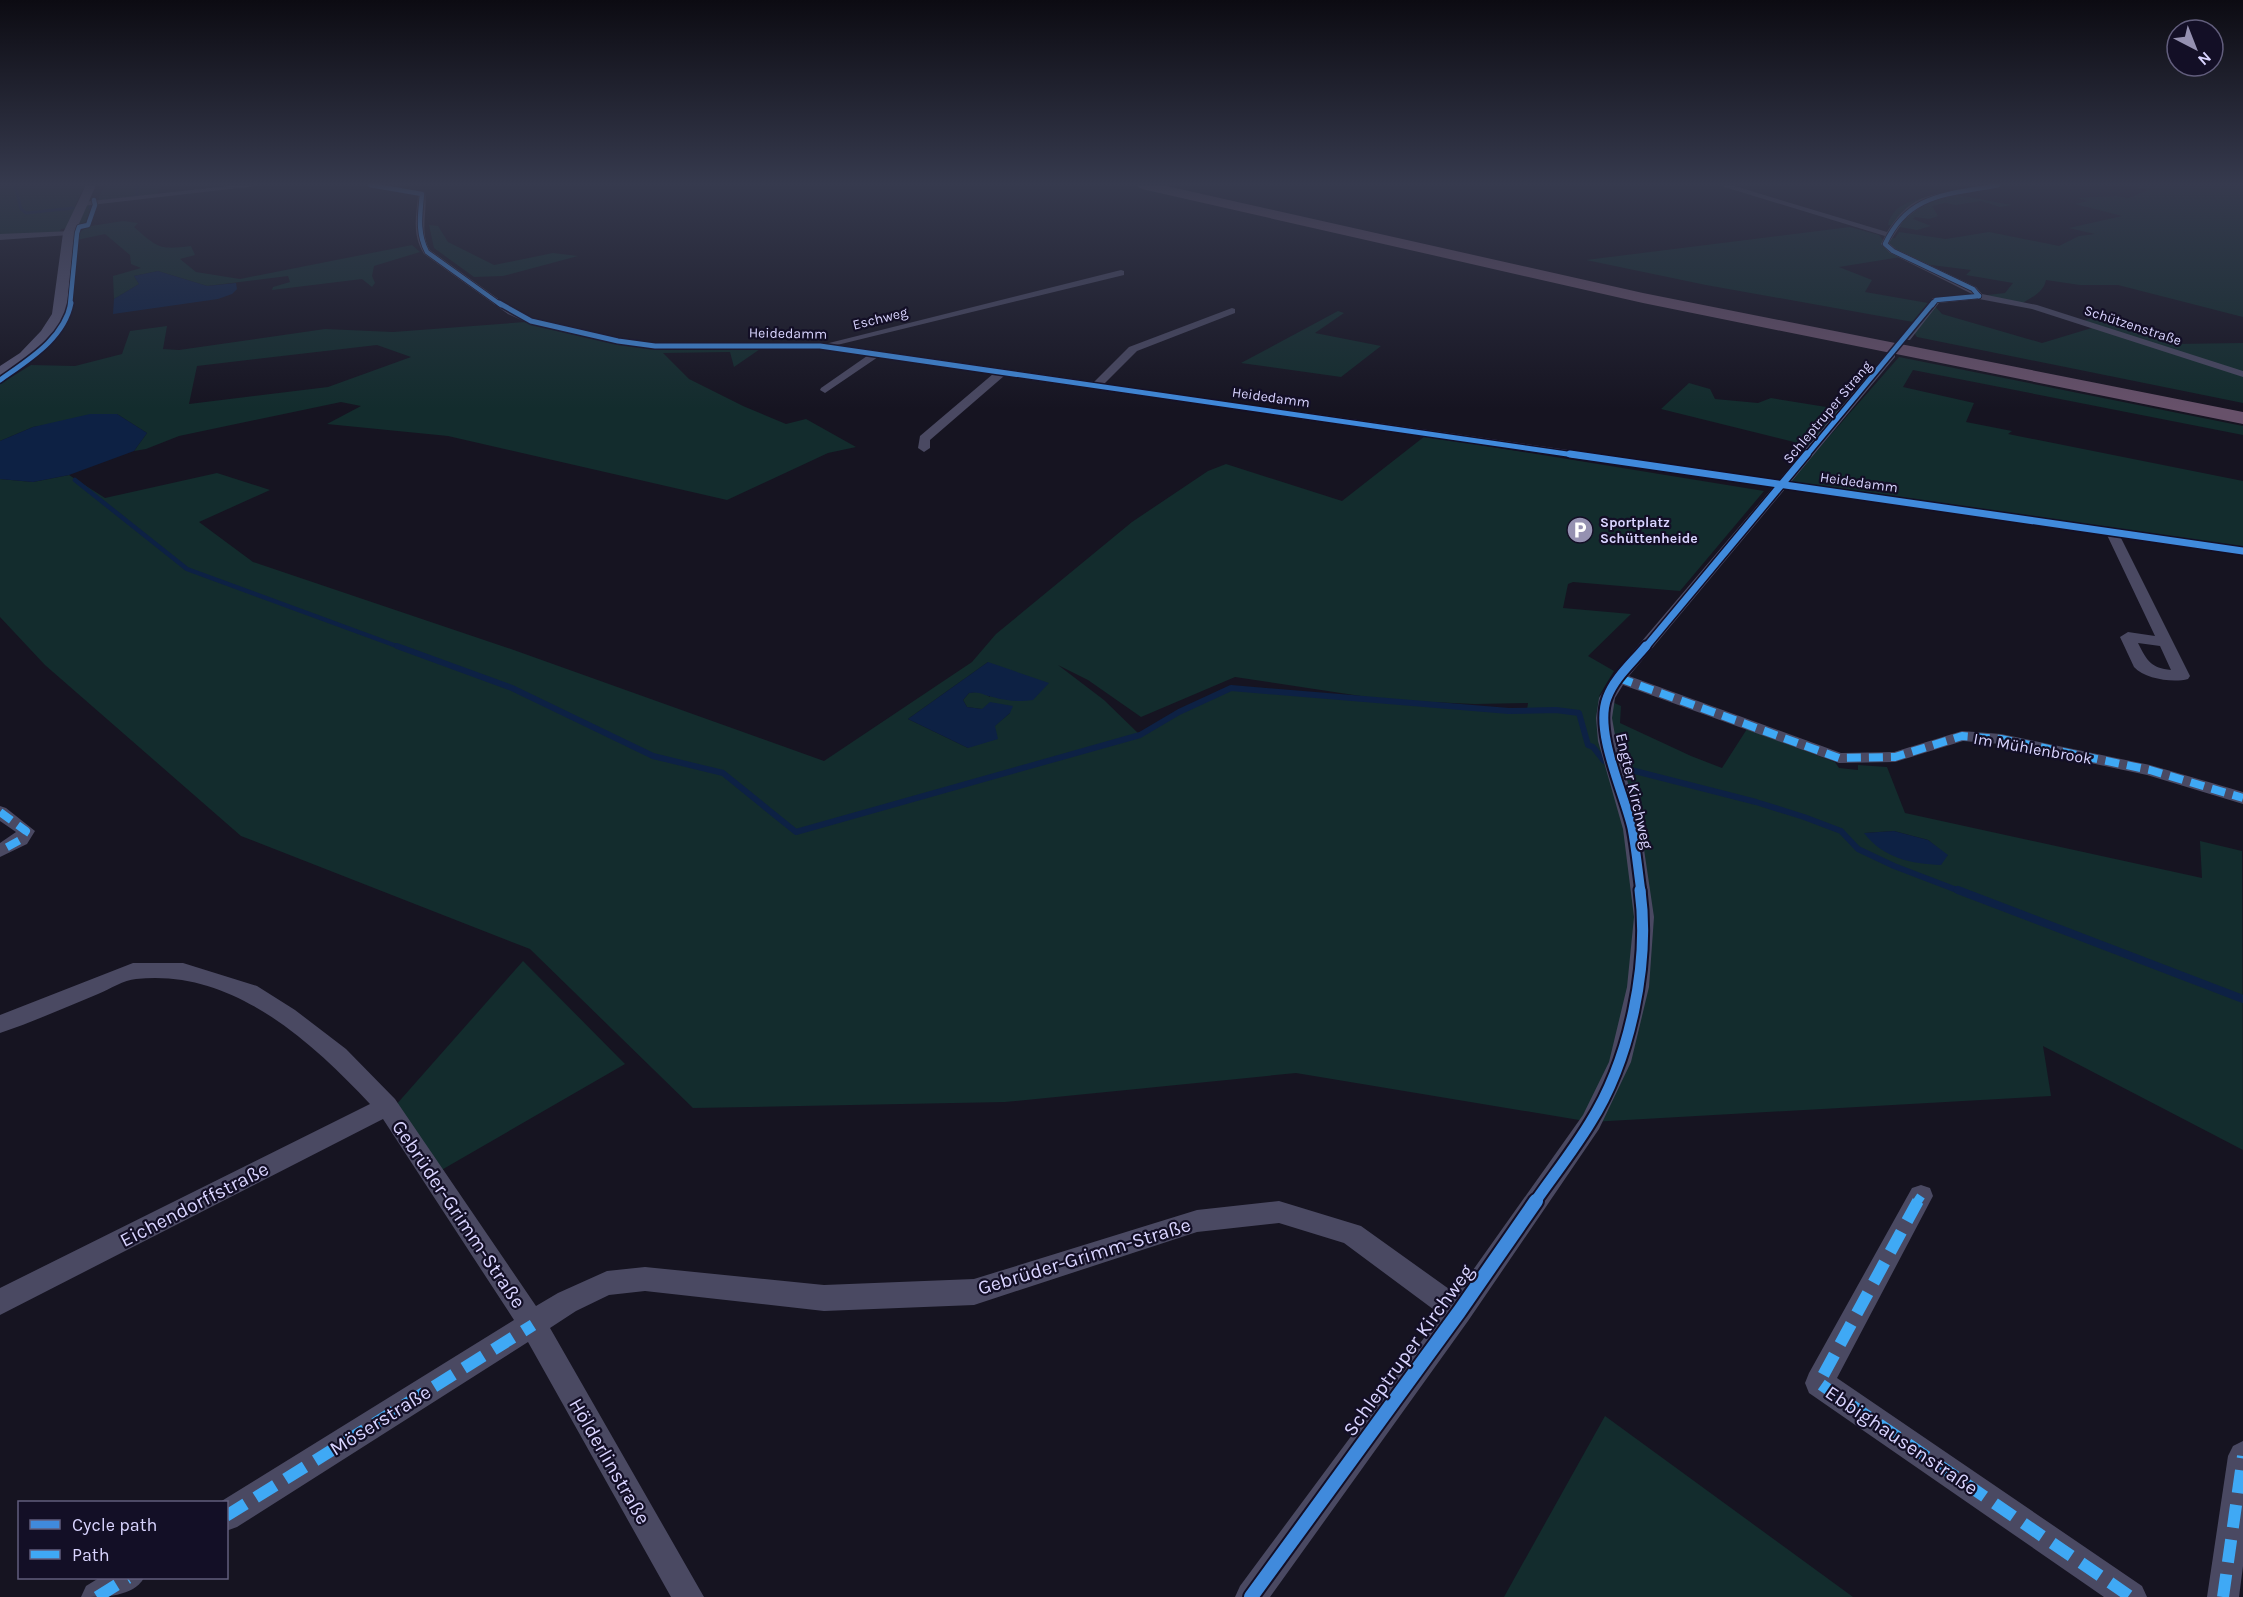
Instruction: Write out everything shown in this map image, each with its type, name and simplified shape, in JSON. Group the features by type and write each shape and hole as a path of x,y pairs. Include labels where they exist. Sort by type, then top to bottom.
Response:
{"highway":[{"path":"1472,260 1643,298 2243,418"},
{"path":"1499,260 1644,292 2243,410"}],"main road":[{"path":"0,373 25,356 46,334 59,314 66,260"}],"street":[{"name":"Heidedamm","path":"438,260 511,312 531,321 618,341 656,346 820,346 2243,551"},
{"path":"1912,260 1972,289 1979,296"},
{"name":"Eschweg","path":"820,346 1121,273"},
{"path":"1906,338 1936,300 1979,296"},
{"name":"Schützenstraße","path":"1979,296 2034,307 2243,374"},
{"path":"1097,385 1133,349 1232,311"},
{"path":"825,390 876,354"},
{"name":"Schleptruper Strang","path":"1782,485 1891,355"},
{"path":"924,448 924,439 1002,372"},
{"name":"Engter Kirchweg","path":"1591,1122 1620,1062 1638,987 1644,917 1632,829 1605,730 1607,698 1619,678 1782,485"},
{"path":"2112,532 2166,642"},
{"name":"Im Mühlenbrook","path":"1619,678 1839,758 1895,757 1962,736 2001,739 2150,770 2243,798"},
{"path":"0,812 26,831 20,840 0,851"},
{"name":"Gebrüder-Grimm-Straße","path":"0,1024 132,971 183,971 249,992 338,1055 387,1106 533,1324 567,1302 607,1284 645,1279 824,1298 974,1292 1197,1221 1279,1212 1352,1234 1459,1312"},
{"name":"Eichendorffstraße","path":"0,1302 387,1106"},
{"name":"Schleptruper Kirchweg","path":"1251,1597 1459,1312 1591,1122"},
{"name":"Ebbighausenstraße","path":"1921,1196 1819,1383 2131,1597"},
{"name":"Möserstraße","path":"228,1515 533,1324"},
{"name":"Hölderlinstraße","path":"533,1324 688,1597"},
{"path":"2223,1597 2243,1456"},
{"path":"97,1597 126,1579"}],"green space":[{"path":"131,260 181,260 196,272 240,279 339,260 395,260 374,266 372,276 375,283 372,287 362,279 272,290 273,287 290,282 288,276 207,286 158,271 134,276 139,284 114,299 113,276 141,268 131,264"},
{"path":"450,260 483,260 494,265 521,260 565,260 503,276 474,277"},
{"path":"1586,260 1885,260 1839,267 1872,280 1865,292 1928,303 1913,322 1706,285"},
{"path":"1914,260 2243,260 2243,317 2118,285 2080,285 2046,280 2040,291 2021,304 1979,296 2005,293 2013,283 1966,275 1971,270 1923,264"},
{"path":"1933,304 1942,314 2042,343 2095,327 2080,322 2096,317 2174,344 2243,343 2243,403 1917,337 1912,330"},
{"path":"1338,311 1344,313 1315,333 1381,346 1341,377 1241,363"},
{"path":"525,322 629,346 763,347 734,367 730,352 663,353 689,379 743,406 786,424 806,419 856,447 828,453 727,500 448,436 327,424 361,406 341,402 179,436 146,449 134,451 147,433 117,414 33,427 0,441 0,384 31,365 75,366 122,354 130,331 167,326 163,349 179,350 325,329 393,332","holes":["377,345 411,357 328,387 189,404 197,366"]},
{"path":"1899,357 2243,426 2243,435 1913,370 1903,387 1974,403 1966,422 2012,431 2008,434 2243,481 2243,551 1782,485 1798,472"},
{"path":"1689,383 1710,389 1715,399 1758,403 1771,398 1845,410 1814,447 1661,409"},
{"path":"1425,436 1764,491 1680,591 1573,582 1568,584 1563,608 1631,614 1588,656 1614,671 1599,696 1621,706 1620,723 1722,768 1747,729 1835,762 1839,768 1858,770 1858,765 1887,767 1905,813 2202,878 2200,841 2242,851 2243,1150 2043,1046 2051,1096 1591,1122 1296,1073 1005,1102 693,1108 530,949 241,836 45,665 0,617 0,479 33,482 69,475 105,498 217,473 270,490 199,522 253,562 511,649 824,761 972,662 996,634 1132,522 1208,471 1226,464 1342,501","holes":["988,662 990,697 981,691 969,693 963,700 967,707 1010,713 968,748 908,719","1058,665 1088,680 1141,717 1235,677 1387,700 1475,704 1528,703 1527,710 1509,711 1231,688 1179,712 1140,735 1104,700","1894,831 1928,840 1948,856 1865,833"]},
{"path":"523,961 625,1064 438,1172 395,1106"},
{"path":"1605,1416 1853,1597 1504,1597"}],"water":[{"path":"158,271 207,286 236,283 237,289 232,294 218,299 113,314 114,299 139,284 134,276"},
{"path":"90,414 117,414 147,433 134,451 69,475 33,482 0,479 0,441 33,427"},
{"path":"988,662 1049,683 1033,700 1008,700 969,693 963,700 967,707 982,709 990,702 1013,706 1010,713 995,726 998,739 968,748 908,719"},
{"path":"1894,831 1928,840 1948,855 1941,865 1908,861 1889,854 1864,833"}],"waterway":[{"path":"75,480 187,569 402,648"},
{"path":"397,646 512,688 653,756 723,773 796,832 1140,735 1179,712 1231,688 1509,711 1556,710 1579,713 1588,745 1593,747 1604,761"},
{"path":"1631,770 1756,802 1804,817 1841,831 1858,849 1894,866 1962,892"},
{"path":"1958,890 2243,999"}],"marked path":[{"path":"1619,678 1839,758 1895,757 1962,736 2001,739 2150,770 2243,798"},
{"path":"0,812 26,831 20,840 0,851"},
{"path":"1921,1196 1819,1383 2131,1597"},
{"path":"228,1515 533,1325"},
{"path":"2223,1597 2243,1456"},
{"path":"97,1597 126,1579"}],"cycle path":[{"path":"0,380 26,361 62,328 72,299 74,260"},
{"path":"438,260 511,312 531,321 618,341 655,346 820,346 2243,551"},
{"path":"1911,260 1973,289 1979,296"},
{"path":"1251,1597 1459,1312 1591,1122 1620,1062 1638,987 1644,917 1632,829 1607,741 1604,718 1607,698 1619,678 1936,300 1979,296"}],"place":[{"name":"Sportplatz Schüttenheide","path":"1580,530"}]}
